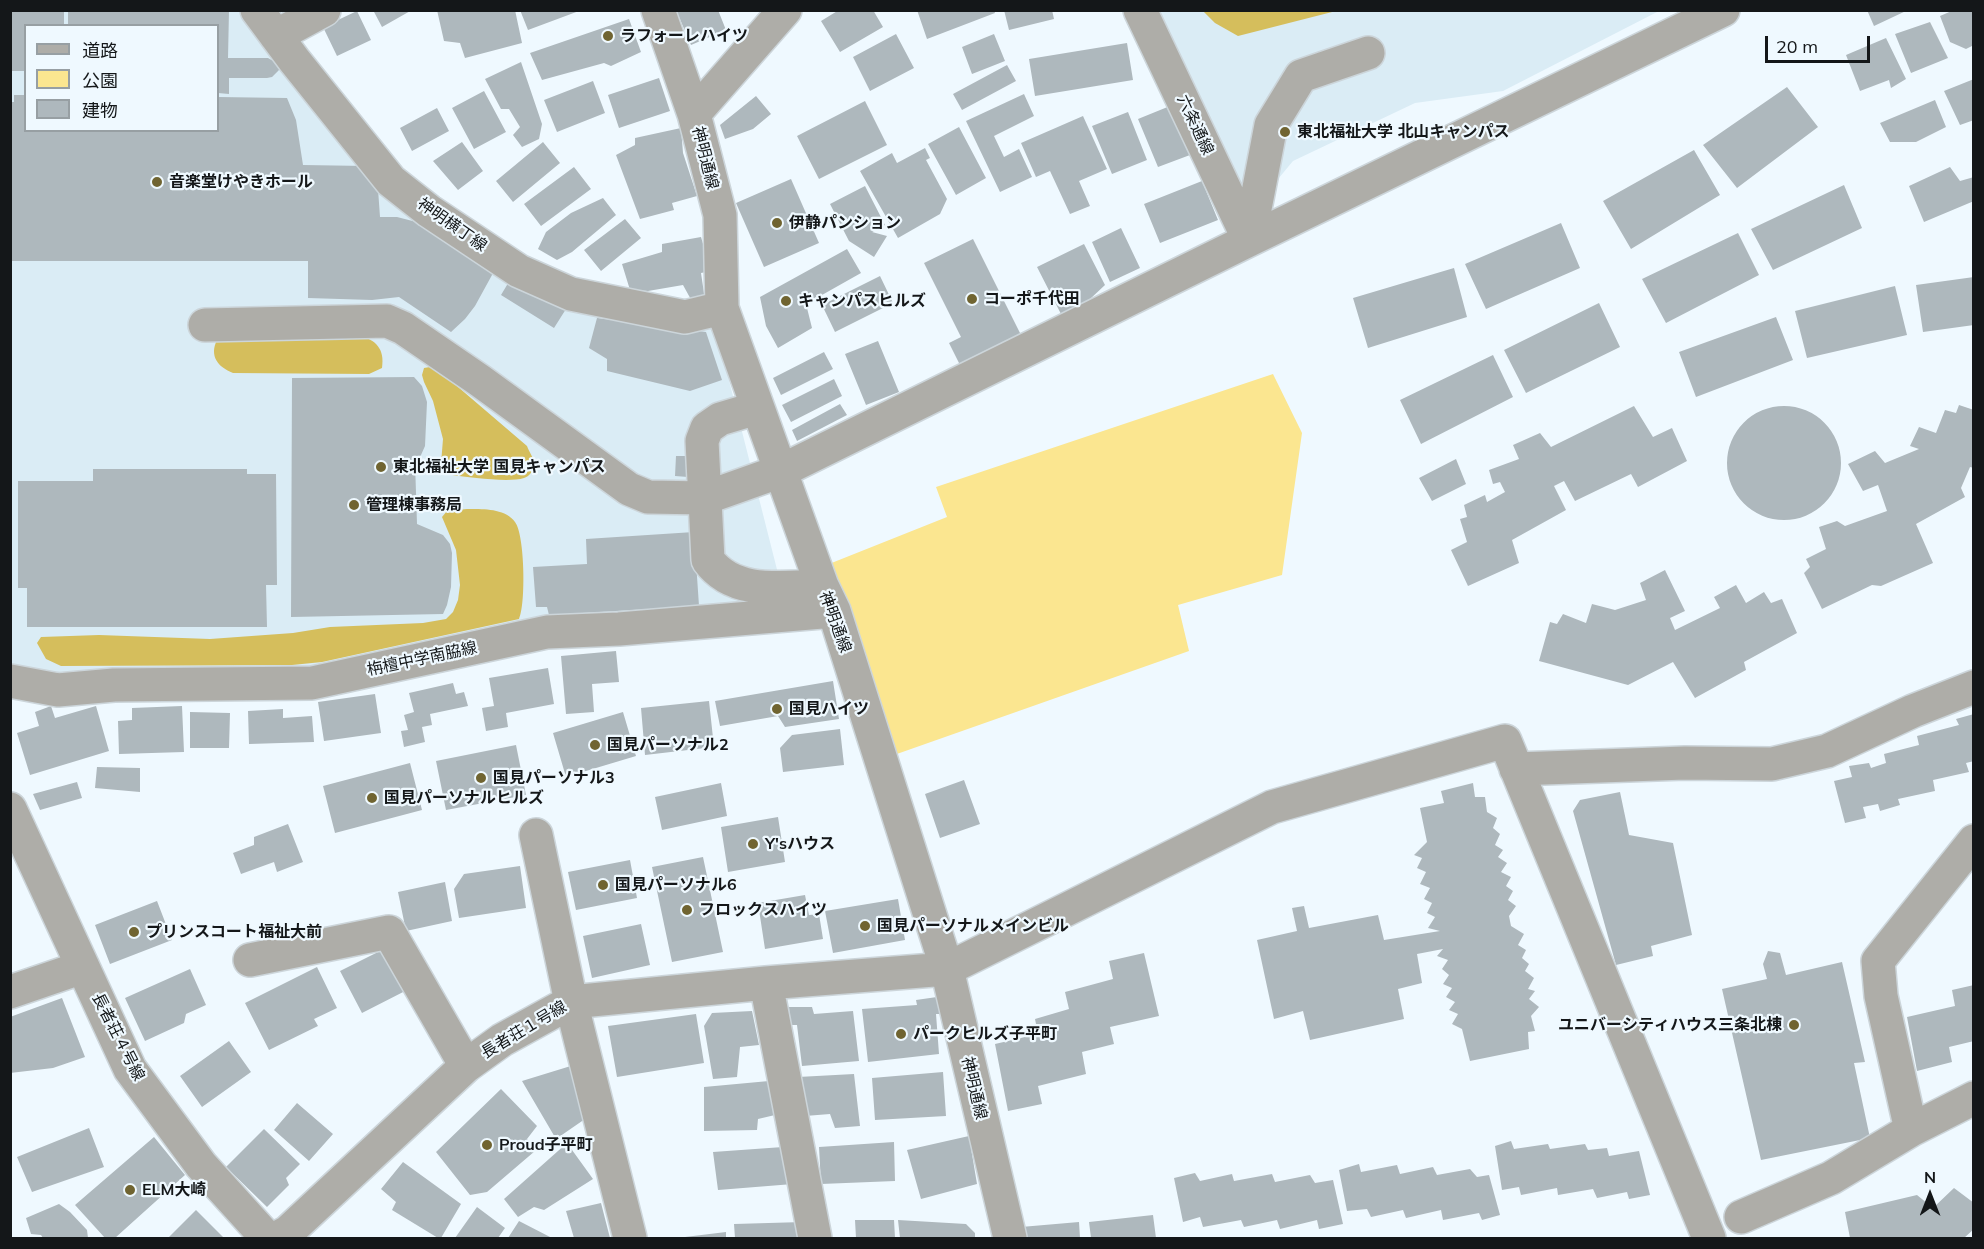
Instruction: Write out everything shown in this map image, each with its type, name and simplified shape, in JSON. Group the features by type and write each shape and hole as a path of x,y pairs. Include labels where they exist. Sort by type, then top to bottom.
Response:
{"street":[{"name":"神明横丁線","path":"257,10 391,181 429,211 519,271 572,294 685,317 722,308"},
{"path":"276,36 324,10"},
{"name":"神明通線","path":"658,10 694,114 720,215 722,308 828,599 947,969 1010,1239"},
{"path":"694,114 785,10"},
{"name":"六条通線","path":"1140,10 1249,240"},
{"path":"205,325 387,321 403,328 478,380 629,489 648,497 705,498 781,471 1723,10"},
{"path":"1249,240 1271,126 1301,76 1368,53"},
{"path":"757,408 720,419 707,428 702,441 708,560 716,570 730,580 754,587 828,599"},
{"name":"栴檀中学南脇線","path":"10,681 58,690 114,685 312,683 547,632 620,629 828,599"},
{"path":"1516,769 1685,763 1772,764 1827,751 1913,711 1974,687"},
{"path":"947,969 1272,807 1505,741 1709,1239"},
{"name":"長者荘４号線","path":"10,809 130,1069 201,1165 284,1237"},
{"path":"536,835 572,1002 630,1239"},
{"path":"1911,1130 1881,996 1878,961 1974,841"},
{"path":"250,960 389,932 466,1066"},
{"path":"10,992 83,967"},
{"name":"長者荘１号線","path":"284,1237 466,1066 502,1040 572,1002 766,983 947,969"},
{"path":"766,983 815,1239"},
{"path":"1741,1217 1831,1178 1911,1130 1974,1098"}],"shaded area":[{"name":"東北福祉大学 国見キャンパス","path":"10,11 240,11 395,198 558,301 716,329 786,605 297,675 58,676 11,666"},
{"name":"東北福祉大学 北山キャンパス","path":"1157,11 1659,11 1503,91 1415,103 1293,161 1264,196 1249,200"},
{"path":"1203,11 1336,11 1238,36 1215,23"},
{"path":"360,336 371,340 381,351 382,368 369,374 233,373 219,364 214,351 217,340"},
{"path":"424,368 437,369 527,446 534,464 529,475 508,480 452,475 441,464 443,439 433,401 422,375"},
{"path":"467,509 499,512 511,517 515,522 523,555 523,600 519,619 322,662 292,665 61,666 46,659 37,643 41,637 99,635 210,639 293,633 330,627 423,623 446,619 453,612 458,600 460,585 456,550 442,517 447,511"}],"green space":[{"path":"1273,374 1302,433 1282,575 1178,605 1189,651 894,755 829,564 947,517 936,487"}],"building":[{"path":"10,10 64,10 64,24 24,24 24,71 10,71"},
{"path":"68,10 229,10 228,58 268,58 279,66 279,70 272,77 267,78 229,78 229,94 219,93 219,24 68,24"},
{"path":"373,10 412,10 382,27"},
{"path":"437,10 515,10 522,43 465,58 460,43 444,41"},
{"path":"520,10 579,10 579,11 528,30"},
{"path":"676,10 718,10 726,30 691,45"},
{"path":"839,10 873,10 883,27 840,52 821,21"},
{"path":"917,10 994,10 995,13 927,39"},
{"path":"1004,10 1052,10 1054,19 1009,30"},
{"path":"1867,10 1908,10 1874,26"},
{"path":"1954,10 1974,10 1974,45 1966,49 1950,42 1940,16"},
{"path":"357,11 371,40 337,56 323,27"},
{"name":"ラフォーレハイツ","path":"629,19 641,52 611,66 604,63 542,80 530,53"},
{"path":"1930,22 1948,58 1911,73 1895,34"},
{"path":"896,34 914,68 870,91 853,57"},
{"path":"994,34 1005,61 972,74 962,47"},
{"path":"1886,38 1906,79 1891,88 1889,80 1860,91 1846,55"},
{"path":"1127,43 1133,80 1035,96 1029,59"},
{"path":"521,62 542,124 539,139 522,147 513,135 520,127 509,109 501,109 485,79"},
{"path":"1007,65 1016,81 962,110 953,94"},
{"path":"659,78 670,111 619,128 608,95"},
{"path":"1974,79 1974,120 1960,125 1944,91"},
{"path":"593,81 605,113 557,132 544,100"},
{"path":"1787,87 1818,127 1737,188 1703,145"},
{"path":"484,91 506,132 474,149 452,108"},
{"path":"1024,94 1034,116 994,136 1004,157 1019,149 1032,177 1000,192 966,121"},
{"name":"音楽堂けやきホール","path":"14,95 24,95 24,132 219,132 219,97 287,98 296,120 303,165 366,166 366,178 373,178 378,189 380,217 397,217 428,225 491,267 492,275 475,306 451,332 399,297 372,300 308,298 308,261 10,261 10,102 14,102"},
{"path":"756,96 771,114 753,129 725,139 720,125"},
{"path":"1935,100 1946,127 1916,142 1890,142 1880,123"},
{"path":"865,101 887,145 819,179 797,136"},
{"path":"1170,106 1190,155 1158,167 1138,119"},
{"path":"437,108 449,131 412,151 400,128"},
{"path":"1128,112 1147,160 1112,174 1092,126"},
{"path":"1083,116 1107,169 1079,181 1090,206 1070,214 1050,171 1036,177 1021,143"},
{"path":"959,127 986,178 956,195 928,144"},
{"path":"681,128 683,153 697,196 672,203 674,210 640,219 616,155 635,145 635,138"},
{"path":"462,142 483,171 458,190 433,161"},
{"path":"543,142 560,163 513,202 496,181"},
{"path":"925,148 930,158 926,160 947,199 940,214 898,238 860,171 892,153 897,163"},
{"path":"1694,150 1720,195 1631,249 1603,201"},
{"path":"574,167 591,189 541,226 524,204"},
{"path":"1950,167 1960,181 1974,177 1974,201 1924,222 1909,186"},
{"name":"伊静パンション","path":"791,179 819,243 764,267 736,203"},
{"path":"1202,181 1218,220 1160,243 1144,204"},
{"path":"1844,185 1862,228 1773,270 1751,229"},
{"path":"865,186 885,225 872,232 887,236 874,257 849,241 830,204"},
{"path":"603,198 616,215 572,252 557,260 538,249 546,232 571,213"},
{"path":"625,219 641,238 601,271 584,250"},
{"path":"1561,223 1580,268 1486,309 1465,264"},
{"path":"1121,228 1140,268 1110,282 1092,242"},
{"path":"1738,233 1759,275 1666,323 1642,279"},
{"path":"701,237 711,271 701,273 705,300 694,305 683,285 648,291 630,290 622,264 662,252 662,244"},
{"name":"コーポ千代田","path":"973,239 1021,335 960,365 949,343 961,337 924,263"},
{"path":"1084,244 1105,285 1089,300 1061,314 1037,267"},
{"name":"キャンパスヒルズ","path":"847,249 861,273 806,304 812,328 778,348 766,326 760,297"},
{"path":"1454,268 1467,317 1368,348 1353,298"},
{"path":"513,275 566,309 554,328 501,295"},
{"path":"880,276 893,303 835,332 822,305"},
{"path":"1974,277 1974,325 1923,332 1916,285"},
{"path":"1895,286 1907,335 1807,358 1795,311"},
{"path":"1599,303 1620,347 1526,393 1504,350"},
{"path":"1776,317 1793,360 1696,397 1679,352"},
{"path":"597,318 706,332 722,380 690,391 607,371 607,359 589,348"},
{"path":"878,341 899,392 866,405 845,354"},
{"path":"824,352 833,369 781,395 773,378"},
{"path":"1493,355 1513,397 1421,444 1400,400"},
{"name":"管理棟事務局","path":"414,377 422,386 427,402 425,446 415,462 417,524 443,535 450,544 452,553 451,587 443,614 291,617 292,378"},
{"path":"834,379 842,396 791,422 782,405"},
{"path":"840,404 847,415 797,441 792,430"},
{"path":"1959,405 1974,410 1974,468 1970,467 1961,488 1965,497 1916,524 1933,563 1881,586 1872,585 1822,609 1804,573 1810,567 1806,559 1826,549 1819,527 1837,521 1845,526 1887,511 1878,485 1863,491 1848,464 1875,451 1885,463 1919,449 1910,446 1919,427 1936,433 1945,410 1956,413"},
{"path":"1634,406 1653,437 1672,428 1687,461 1638,487 1631,474 1575,501 1564,481 1554,486 1566,510 1512,540 1519,563 1468,586 1451,550 1467,542 1460,519 1467,517 1464,505 1485,495 1487,502 1505,492 1500,482 1493,484 1489,470 1519,459 1513,445 1540,433 1551,447"},
{"path":"1784,406 1806,410 1825,422 1837,441 1841,463 1837,485 1825,504 1806,516 1784,520 1762,516 1743,504 1731,485 1727,463 1731,441 1743,422 1762,410"},
{"path":"676,456 689,456 688,477 675,476"},
{"path":"1456,459 1466,484 1432,501 1419,478"},
{"path":"93,469 247,469 247,474 276,474 277,585 266,585 267,627 27,627 27,588 18,588 18,481 93,481"},
{"path":"694,532 699,606 549,615 547,607 536,607 533,567 587,564 586,539"},
{"path":"1665,570 1685,611 1670,618 1675,630 1720,608 1714,597 1736,585 1746,603 1764,592 1771,603 1782,599 1797,633 1744,662 1746,670 1695,698 1673,662 1628,685 1539,661 1550,622 1557,624 1563,614 1586,623 1592,604 1615,610 1646,600 1640,583"},
{"path":"616,651 619,682 592,684 594,712 566,714 561,656"},
{"path":"548,668 554,704 506,713 508,727 486,731 482,708 494,706 489,678"},
{"name":"国見ハイツ","path":"833,681 839,719 785,727 778,716 720,726 715,701"},
{"path":"453,683 456,694 464,692 468,706 430,714 432,725 422,727 425,742 404,747 401,731 408,730 404,715 414,712 409,693"},
{"path":"375,694 381,733 324,741 318,702"},
{"path":"709,701 714,747 645,755 641,708"},
{"path":"51,706 55,718 96,706 109,751 30,775 17,733 39,726 35,712"},
{"path":"182,706 184,752 119,754 118,721 132,720 132,708"},
{"path":"283,709 283,718 312,716 314,742 249,744 248,711"},
{"path":"190,712 230,713 229,748 190,748"},
{"name":"国見パーソナル2","path":"623,712 636,756 566,777 553,733"},
{"path":"1974,714 1974,761 1966,763 1969,772 1933,780 1935,791 1898,799 1900,805 1880,811 1878,804 1863,807 1866,818 1845,823 1834,781 1852,777 1849,766 1869,763 1871,768 1886,763 1884,754 1919,745 1917,736 1959,725 1956,719"},
{"path":"840,729 844,765 783,772 780,748 792,735"},
{"name":"国見パーソナル3","path":"516,745 526,795 446,810 436,761"},
{"name":"国見パーソナルヒルズ","path":"410,763 422,810 335,833 323,786"},
{"path":"97,767 140,768 140,792 95,788"},
{"path":"964,780 980,824 940,838 925,794"},
{"path":"77,782 82,798 40,810 33,794"},
{"path":"721,783 727,816 662,830 655,797"},
{"path":"1473,783 1475,797 1485,797 1487,812 1497,818 1493,828 1500,834 1495,845 1503,850 1498,857 1507,863 1501,872 1511,877 1506,886 1513,891 1508,900 1516,906 1509,916 1511,926 1524,934 1518,945 1526,950 1522,958 1529,964 1525,971 1534,978 1528,989 1535,991 1529,999 1539,1007 1531,1016 1535,1031 1528,1032 1529,1049 1470,1061 1462,1029 1452,1024 1458,1014 1449,1010 1455,1002 1446,997 1452,988 1443,984 1449,975 1442,969 1448,960 1437,956 1443,949 1417,954 1422,983 1398,989 1404,1019 1310,1040 1303,1011 1274,1019 1257,940 1297,931 1292,908 1304,906 1309,928 1378,915 1384,940 1440,931 1428,928 1435,917 1427,913 1432,903 1424,899 1430,888 1420,884 1426,872 1417,868 1422,858 1414,855 1427,842 1420,808 1444,803 1441,791"},
{"path":"1620,792 1629,835 1673,843 1692,935 1651,946 1653,956 1616,965 1573,811 1580,800"},
{"name":"Y'sハウス","path":"778,817 785,862 728,872 721,827"},
{"path":"288,824 303,862 277,872 274,862 241,874 233,853 254,845 254,837"},
{"name":"フロックスハイツ","path":"703,857 723,952 672,962 652,867"},
{"name":"国見パーソナル6","path":"630,860 637,898 576,910 568,872"},
{"path":"520,866 526,908 459,918 454,889 464,874"},
{"path":"445,882 452,921 406,931 398,892"},
{"path":"805,895 809,915 819,914 823,939 765,949 758,903"},
{"name":"国見パーソナルメインビル","path":"898,899 905,940 833,953 825,911"},
{"name":"プリンスコート福祉大前","path":"157,901 172,940 110,964 95,925"},
{"path":"641,924 650,965 592,978 583,936"},
{"path":"390,946 411,988 362,1013 340,971"},
{"name":"ユニバーシティハウス三条北棟","path":"1768,951 1780,953 1786,975 1842,962 1865,1062 1854,1063 1870,1138 1761,1160 1722,989 1767,979 1763,964"},
{"path":"1144,953 1159,1016 1110,1027 1114,1044 1082,1052 1086,1074 1038,1086 1042,1104 1008,1111 995,1044 1038,1034 1035,1019 1069,1009 1065,992 1113,979 1109,961"},
{"path":"317,967 337,1008 314,1019 318,1026 269,1050 245,1003"},
{"path":"190,969 206,1005 186,1014 184,1023 145,1041 125,998"},
{"path":"1974,985 1974,1041 1949,1047 1952,1062 1917,1071 1907,1017 1955,1006 1952,990"},
{"name":"パークヒルズ子平町","path":"937,997 940,1014 936,1014 939,1054 868,1062 862,1009 917,1005 916,1000"},
{"path":"62,998 85,1057 53,1068 10,1073 10,1017"},
{"path":"789,1007 812,1007 814,1014 853,1011 859,1061 802,1066 797,1025 790,1025"},
{"path":"752,1011 759,1045 740,1047 737,1077 713,1079 704,1026 712,1013"},
{"path":"696,1014 704,1063 617,1077 608,1026"},
{"path":"229,1041 251,1072 202,1107 180,1076"},
{"path":"574,1065 585,1119 556,1139 522,1081"},
{"path":"943,1072 946,1116 875,1120 872,1078"},
{"path":"854,1074 860,1126 835,1128 830,1114 805,1116 798,1077"},
{"path":"769,1081 775,1115 758,1119 757,1130 704,1131 704,1087"},
{"name":"Proud子平町","path":"501,1089 537,1126 527,1139 535,1151 487,1192 470,1195 436,1152"},
{"path":"297,1103 333,1134 309,1161 274,1130"},
{"path":"89,1128 104,1167 32,1192 17,1157"},
{"path":"264,1129 300,1164 286,1178 289,1185 267,1207 226,1167"},
{"path":"969,1136 977,1184 921,1199 907,1150"},
{"name":"ELM大崎","path":"154,1137 185,1175 115,1238 105,1238 75,1205"},
{"path":"1511,1141 1514,1149 1548,1144 1550,1149 1585,1144 1588,1150 1607,1148 1609,1156 1639,1151 1650,1195 1629,1199 1627,1192 1597,1198 1593,1189 1558,1195 1557,1188 1521,1195 1519,1187 1502,1190 1495,1146"},
{"path":"894,1142 895,1181 821,1184 819,1147"},
{"path":"567,1143 593,1179 544,1210 534,1207 518,1217 504,1199"},
{"path":"783,1147 793,1184 718,1190 713,1152"},
{"path":"403,1162 461,1204 441,1238 392,1210 396,1202 381,1189"},
{"path":"1359,1164 1361,1172 1397,1165 1400,1174 1433,1167 1437,1175 1470,1169 1477,1177 1489,1175 1500,1215 1482,1220 1479,1213 1443,1220 1441,1210 1406,1218 1403,1210 1371,1217 1367,1209 1347,1211 1339,1170"},
{"path":"1195,1173 1200,1181 1232,1174 1234,1181 1272,1174 1275,1182 1310,1175 1315,1183 1333,1180 1343,1224 1319,1229 1317,1220 1280,1229 1277,1220 1244,1227 1241,1220 1203,1227 1200,1217 1183,1222 1174,1178"},
{"path":"1954,1188 1974,1203 1974,1229 1964,1238 1850,1238 1845,1212 1917,1195 1933,1208"},
{"path":"601,1203 610,1238 574,1238 566,1211"},
{"path":"59,1204 87,1230 88,1238 43,1238 41,1235 31,1234 26,1218"},
{"path":"477,1207 505,1228 498,1238 455,1238"},
{"path":"196,1210 224,1238 168,1238"},
{"path":"1153,1215 1156,1238 1091,1238 1089,1222"},
{"path":"855,1220 894,1220 895,1238 856,1238"},
{"path":"898,1220 966,1224 975,1233 975,1238 900,1238"},
{"path":"519,1221 552,1238 508,1238"},
{"path":"803,1222 807,1238 735,1238 734,1224"},
{"path":"1079,1222 1080,1238 1022,1238 1021,1227"},
{"path":"726,1232 726,1238 685,1238 685,1237"}],"place":[{"name":"ラフォーレハイツ","path":"608,36"},
{"name":"東北福祉大学 北山キャンパス","path":"1285,132"},
{"name":"音楽堂けやきホール","path":"157,182"},
{"name":"伊静パンション","path":"777,223"},
{"name":"コーポ千代田","path":"972,299"},
{"name":"キャンパスヒルズ","path":"786,301"},
{"name":"東北福祉大学 国見キャンパス","path":"381,467"},
{"name":"管理棟事務局","path":"354,505"},
{"name":"国見ハイツ","path":"777,709"},
{"name":"国見パーソナル2","path":"595,745"},
{"name":"国見パーソナル3","path":"481,778"},
{"name":"国見パーソナルヒルズ","path":"372,798"},
{"name":"Y'sハウス","path":"753,844"},
{"name":"国見パーソナル6","path":"603,885"},
{"name":"フロックスハイツ","path":"687,910"},
{"name":"国見パーソナルメインビル","path":"865,926"},
{"name":"プリンスコート福祉大前","path":"134,932"},
{"name":"ユニバーシティハウス三条北棟","path":"1794,1025"},
{"name":"パークヒルズ子平町","path":"901,1034"},
{"name":"Proud子平町","path":"487,1145"},
{"name":"ELM大崎","path":"130,1190"}]}
